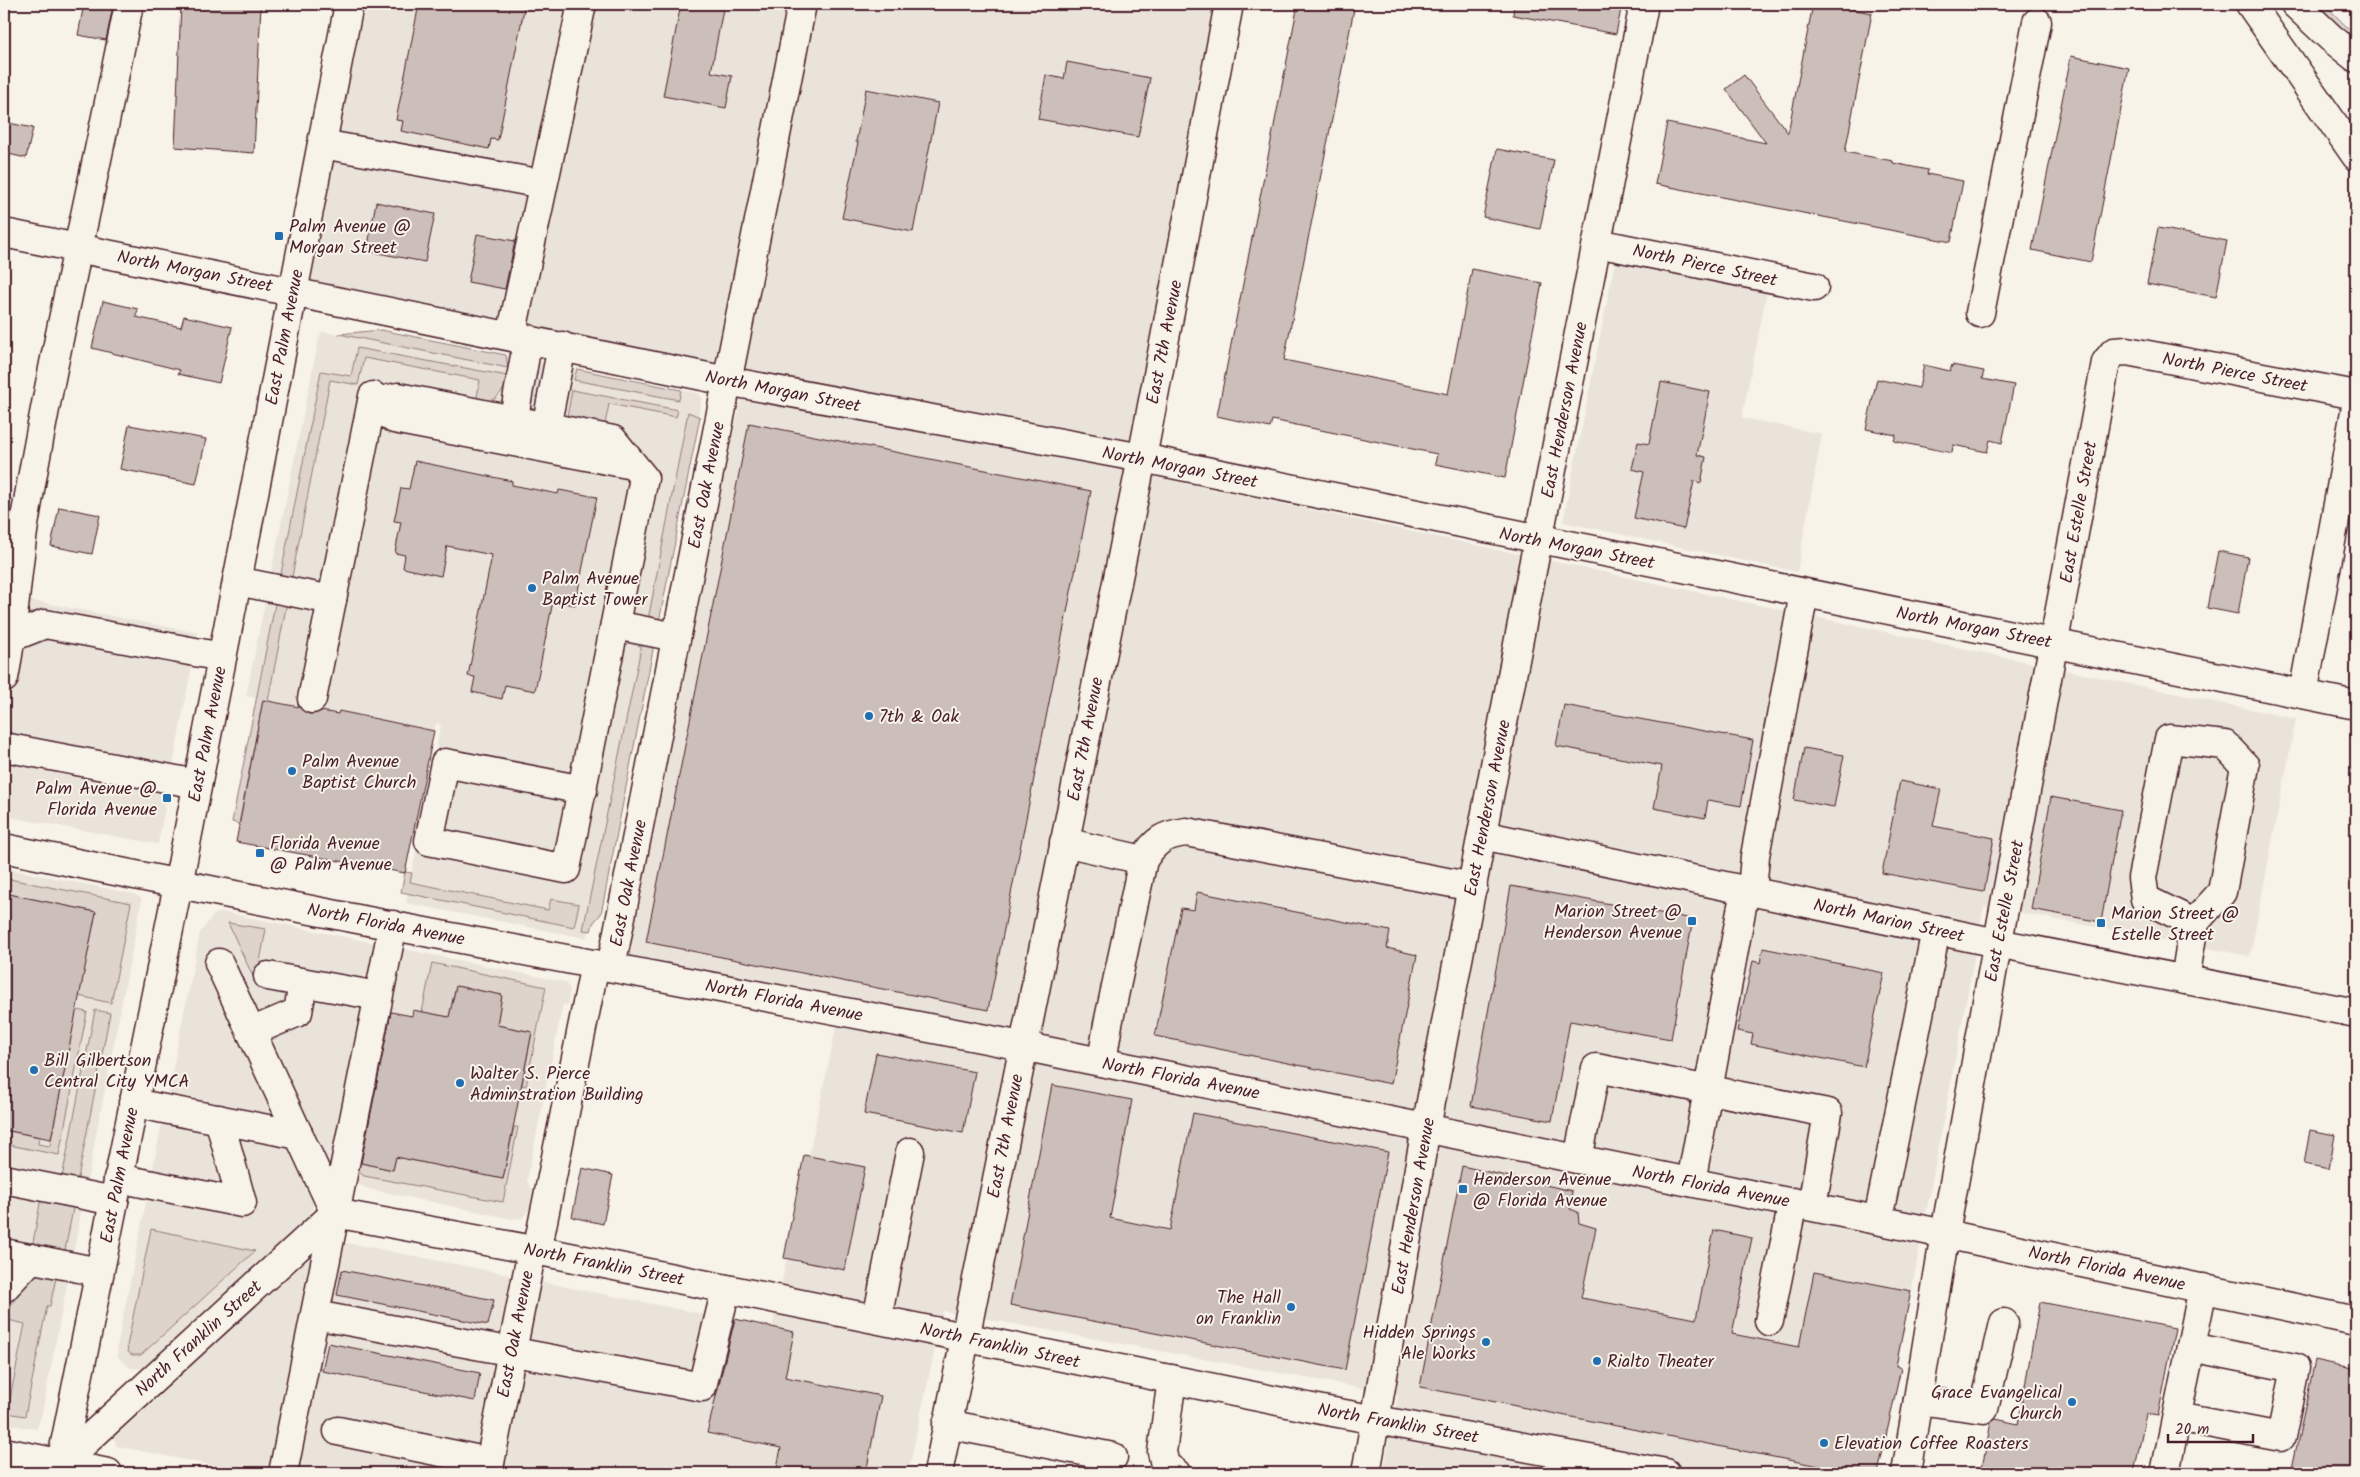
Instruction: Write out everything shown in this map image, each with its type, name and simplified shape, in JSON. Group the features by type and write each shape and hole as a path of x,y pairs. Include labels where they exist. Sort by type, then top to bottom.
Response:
{"main road":[{"path":"4,678 8,636 24,526 77,247 129,4"},
{"name":"East Palm Avenue","path":"60,1468 178,884 349,4"},
{"path":"511,431 520,337 543,184 582,4"},
{"name":"East Oak Avenue","path":"489,1468 532,1250 538,1246 676,637 802,4"},
{"name":"East 7th Avenue","path":"938,1473 1142,458 1228,4"},
{"name":"East Henderson Avenue","path":"1366,1473 1426,1128 1538,540 1644,4"},
{"path":"2250,4 2356,156"},
{"path":"2295,4 2331,38 2356,58"},
{"path":"1980,313 2037,22"},
{"path":"322,144 543,184"},
{"name":"North Morgan Street","path":"4,232 294,290 727,381 1142,458 1538,540 2054,642 2356,705"},
{"name":"North Pierce Street","path":"1597,243 1814,287"},
{"path":"544,437 562,346"},
{"name":"North Pierce Street","path":"2114,352 2127,351 2356,395"},
{"name":"East Estelle Street","path":"1906,1473 1945,1233 2105,366 2108,358 2114,352"},
{"path":"312,699 372,399 398,398 511,431 544,437 633,465 644,478 583,790 566,869 429,841 445,763 583,790"},
{"path":"2303,694 2356,406"},
{"path":"236,581 332,600"},
{"path":"1691,1182 1804,593"},
{"path":"8,636 45,624 222,657"},
{"path":"615,625 676,637"},
{"path":"2185,980 2194,923 2222,892 2245,766 2225,745 2169,739 2142,878 2145,899 2194,923"},
{"path":"4,747 197,784"},
{"path":"1102,1062 1108,1024 1143,860 1153,845 1170,834 1186,832 1473,887"},
{"name":"North Marion Street","path":"1482,835 1998,943 2356,1013"},
{"path":"1064,842 1143,860"},
{"name":"North Florida Avenue","path":"4,848 178,884 1023,1046 1878,1219 2356,1321"},
{"path":"283,1473 393,925"},
{"path":"1878,1219 1936,930"},
{"path":"219,963 335,1213"},
{"path":"268,976 378,996"},
{"path":"251,1032 298,1012 303,983"},
{"path":"1578,1159 1596,1068 1828,1113 1769,1321"},
{"path":"133,1104 298,1135"},
{"path":"4,1179 242,1202 219,1119"},
{"path":"877,1320 910,1152"},
{"name":"North Franklin Street","path":"60,1468 335,1213 532,1250 1172,1380 1650,1472"},
{"path":"4,1253 99,1272"},
{"path":"4,1288 32,1258"},
{"path":"2166,1473 2203,1288"},
{"path":"315,1315 702,1387 726,1289"},
{"path":"1918,1400 1984,1409 2004,1323"},
{"path":"2177,1417 2281,1437 2295,1368 2191,1347"},
{"path":"1172,1380 1162,1452 1165,1465 1176,1473"},
{"path":"947,1424 1113,1457"},
{"path":"338,1431 489,1468"},
{"path":"4,1452 60,1468 108,1473"}],"shaded area":[{"path":"360,4 1221,4 1127,471 2296,719 2250,956 1984,906 1877,1473 1383,1473 1398,1395 943,1311 908,1473 498,1473 537,1281 772,1328 843,995 619,957 747,372 305,290"},
{"path":"2313,4 2324,4 2356,36 2356,69"},
{"path":"1620,236 1771,271 1742,418 1822,434 1797,572 1563,522"},
{"path":"381,330 697,393 702,397 601,914 585,938 406,903 441,724 436,723 434,731 339,711 338,714 246,696 319,338 322,332 339,334"},
{"path":"381,330 506,355 508,368 339,334"},
{"path":"357,348 508,376 501,392 488,402 476,402 480,380 364,358 358,385 330,380 268,701 263,700 239,824 232,822 321,371 351,376"},
{"path":"577,369 681,390 679,400 574,380"},
{"path":"572,390 678,410 676,417 609,404 604,429 567,417"},
{"path":"688,412 700,417 660,617 656,621 648,620"},
{"path":"4,595 198,633 158,844 4,816"},
{"path":"642,643 651,645 653,650 601,914 593,923 591,931 583,930"},
{"path":"4,868 134,894 141,898 41,1418 36,1429 4,1424"},
{"path":"405,872 412,873 410,882 548,910 551,899 579,904 574,927 401,892"},
{"path":"4,878 131,903 111,1003 79,996 96,912 4,893"},
{"path":"223,912 565,982 570,990 568,1005 563,1004 527,1181 533,1190 529,1210 522,1218 513,1219 369,1189 352,1182 333,1164 304,1181 314,1203 311,1214 147,1366 142,1369 130,1368 118,1357 117,1347 200,933 214,914"},
{"path":"228,923 266,929 256,983"},
{"path":"432,963 546,987 526,1086 522,1085 532,1032 497,1025 502,995 456,986 449,1017 422,1012"},
{"path":"76,1010 87,1012 59,1155 4,1144 4,1130 39,1137 38,1144 50,1146"},
{"path":"95,1010 110,1013 78,1178 62,1178"},
{"path":"514,1127 518,1127 503,1202 364,1176 356,1170 357,1162 393,1170 396,1157 503,1179"},
{"path":"41,1198 74,1204 64,1255 32,1248"},
{"path":"151,1229 255,1251 141,1355 132,1355 128,1352 127,1346"},
{"path":"348,1243 501,1273 511,1276 514,1280 476,1473 251,1473 116,1446 114,1437 313,1254 327,1247"},
{"path":"35,1269 57,1273 50,1306 47,1306 25,1416 7,1413 25,1324 4,1319 4,1309 8,1310"},
{"path":"4,1459 57,1473 4,1473"}],"building":[{"path":"84,4 113,6 106,40 78,35"},
{"path":"181,4 261,4 254,153 175,147"},
{"path":"419,4 525,4 498,140 491,139 489,149 401,131 403,121 396,120"},
{"path":"681,4 724,4 711,72 732,76 726,108 663,96"},
{"path":"1298,4 1355,4 1284,360 1448,394 1472,269 1542,283 1505,478 1435,464 1437,454 1272,420 1270,428 1217,416"},
{"path":"1514,4 1622,4 1616,34 1513,15"},
{"path":"1813,4 1824,4 1872,13 1845,152 1893,161 1893,163 1928,170 1927,174 1963,181 1951,242 1655,184 1667,123 1766,143 1726,89 1744,75 1788,133"},
{"path":"2071,56 2129,68 2091,262 2032,250"},
{"path":"1067,62 1150,78 1138,137 1038,119 1046,75 1064,79"},
{"path":"866,89 938,103 913,232 842,218 858,142 856,142"},
{"path":"4,122 33,128 26,158 4,153"},
{"path":"1497,149 1554,160 1540,229 1483,217"},
{"path":"376,202 435,214 425,262 367,251"},
{"path":"2158,228 2227,241 2216,297 2147,284"},
{"path":"477,234 515,241 505,289 468,282"},
{"path":"103,301 138,309 136,317 181,327 184,316 232,327 219,383 178,374 180,370 92,348"},
{"path":"1924,365 1950,371 1952,365 1984,371 1982,379 2014,385 2002,443 1990,440 1987,452 1953,445 1952,453 1894,441 1896,435 1866,429 1877,379 1919,388"},
{"path":"1661,382 1710,392 1697,455 1706,457 1701,483 1694,481 1684,529 1634,518 1644,472 1632,469 1638,442 1649,444"},
{"name":"7th & Oak","path":"749,423 1091,491 988,1010 646,942"},
{"path":"129,425 206,439 196,484 120,469"},
{"name":"Palm Avenue Baptist Tower","path":"415,461 512,481 512,485 558,494 559,490 597,497 575,605 553,601 535,691 505,685 502,699 472,692 475,677 468,676 492,555 447,546 441,576 403,568 405,555 395,553 401,522 394,521 401,488 409,489"},
{"path":"59,507 100,515 92,554 51,546"},
{"path":"2218,551 2248,557 2238,614 2207,608"},
{"path":"263,700 299,707 309,714 321,711 338,714 339,711 434,731 405,873 236,842"},
{"path":"1564,705 1753,740 1741,806 1708,800 1705,818 1654,808 1662,766 1556,746"},
{"path":"1804,748 1844,755 1834,807 1794,800"},
{"path":"1900,781 1941,789 1933,826 1994,838 1984,892 1882,873"},
{"path":"2051,797 2121,810 2101,922 2031,909"},
{"path":"1511,886 1693,919 1671,1039 1570,1021 1552,1121 1471,1106"},
{"path":"1197,892 1390,931 1387,948 1417,955 1391,1084 1155,1036 1181,908 1194,910"},
{"name":"Bill Gilbertson Central City YMCA","path":"4,893 96,912 51,1139 4,1130"},
{"path":"1763,948 1884,973 1864,1067 1751,1044 1753,1034 1737,1031 1753,961 1760,963"},
{"name":"Walter S. Pierce Adminstration Building","path":"456,986 502,995 497,1025 532,1032 503,1179 396,1157 393,1170 361,1163 391,1012 412,1016 413,1010 449,1017"},
{"path":"876,1053 975,1072 963,1133 864,1114"},
{"path":"1052,1085 1132,1100 1110,1218 1139,1224 1170,1230 1193,1113 1388,1152 1345,1370 1010,1305"},
{"path":"2310,1130 2335,1135 2329,1169 2304,1164"},
{"path":"804,1155 865,1167 845,1270 784,1258"},
{"path":"1462,1166 1572,1191 1570,1209 1578,1212 1579,1223 1596,1228 1581,1298 1696,1319 1714,1230 1752,1238 1732,1334 1799,1347 1814,1272 1911,1291 1896,1366 1901,1368 1878,1473 1854,1473 1420,1387"},
{"path":"582,1168 613,1175 603,1224 572,1217"},
{"path":"342,1270 494,1300 488,1325 337,1295"},
{"path":"2040,1302 2175,1328 2158,1416 2146,1414 2134,1473 2109,1469 2108,1473 1981,1473 1991,1422 1996,1419 2018,1424"},
{"path":"735,1319 794,1332 785,1377 881,1396 866,1473 776,1473 781,1448 707,1433"},
{"path":"328,1343 480,1373 475,1401 322,1371"},
{"path":"2315,1360 2356,1369 2356,1473 2291,1473"}],"place":[{"name":"Palm Avenue @ Morgan Street","path":"279,236"},
{"name":"Palm Avenue Baptist Tower","path":"532,588"},
{"name":"7th & Oak","path":"869,716"},
{"name":"Palm Avenue Baptist Church","path":"292,771"},
{"name":"Palm Avenue @ Florida Avenue","path":"167,798"},
{"name":"Florida Avenue @ Palm Avenue","path":"260,853"},
{"name":"Marion Street @ Henderson Avenue","path":"1692,921"},
{"name":"Marion Street @ Estelle Street","path":"2101,923"},
{"name":"Bill Gilbertson Central City YMCA","path":"34,1070"},
{"name":"Walter S. Pierce Adminstration Building","path":"460,1083"},
{"name":"Henderson Avenue @ Florida Avenue","path":"1463,1189"},
{"name":"The Hall on Franklin","path":"1291,1307"},
{"name":"Hidden Springs Ale Works","path":"1486,1342"},
{"name":"Rialto Theater","path":"1597,1361"},
{"name":"Grace Evangelical Church","path":"2072,1402"},
{"name":"Elevation Coffee Roasters","path":"1824,1443"}]}
